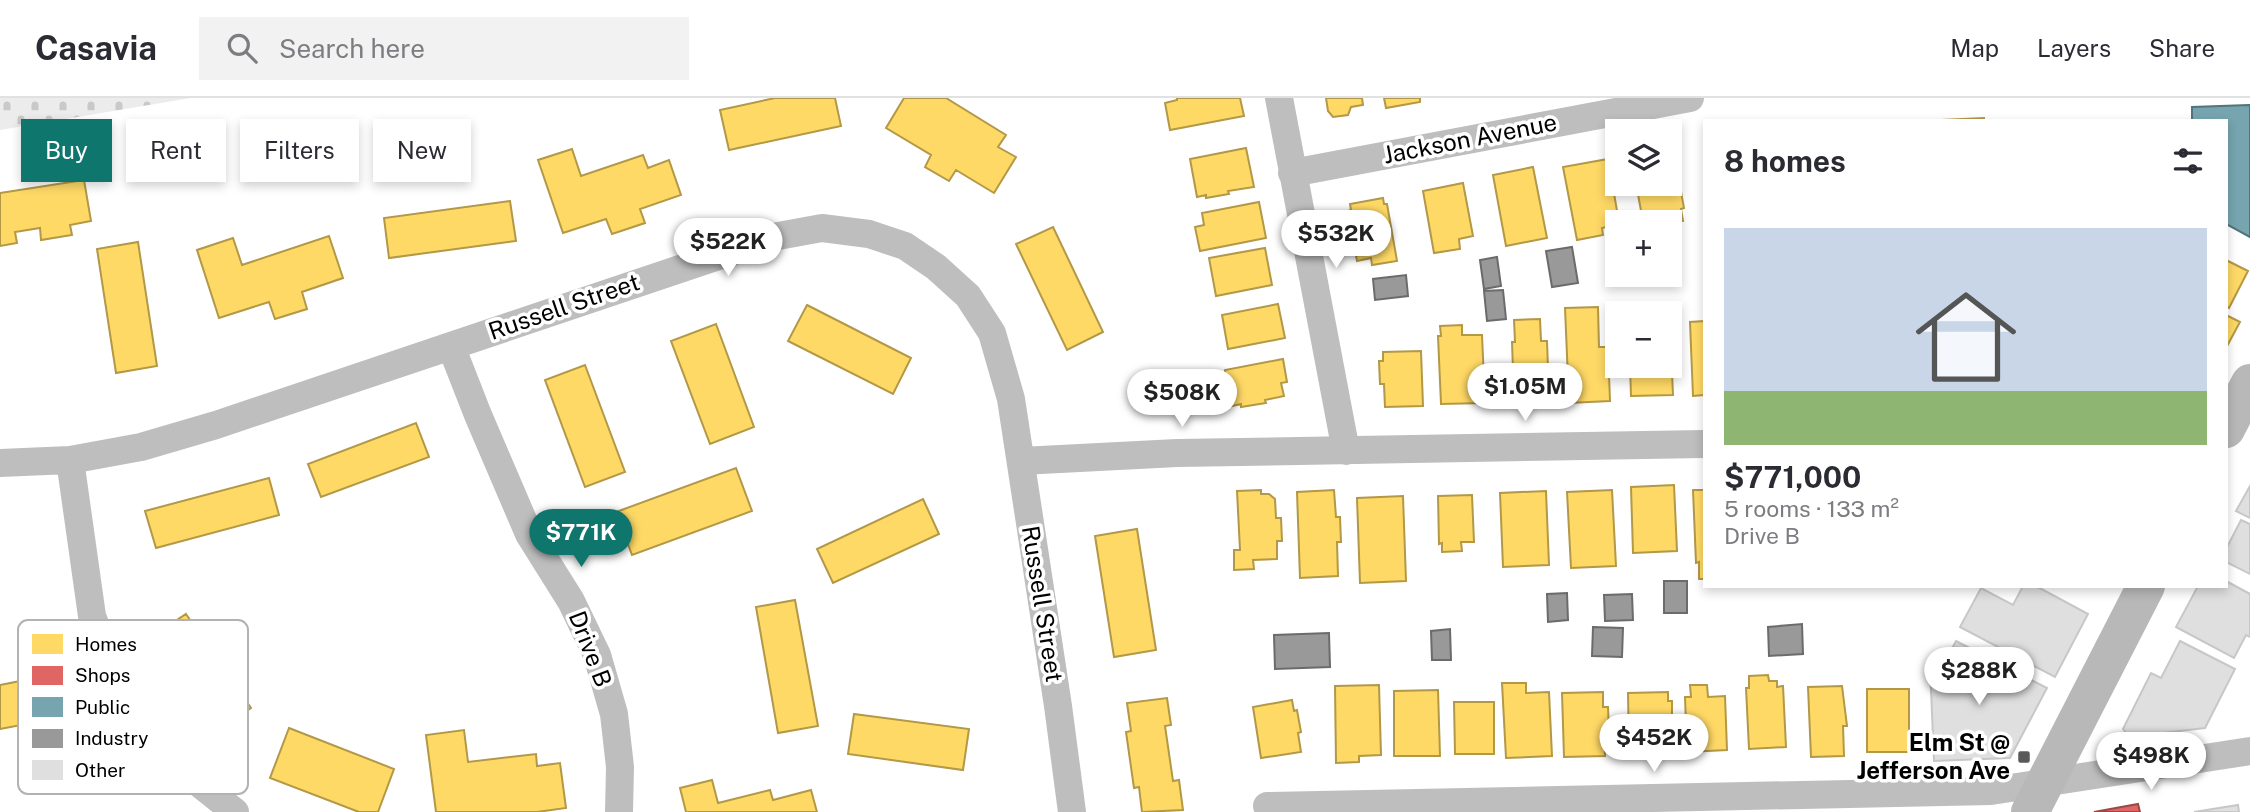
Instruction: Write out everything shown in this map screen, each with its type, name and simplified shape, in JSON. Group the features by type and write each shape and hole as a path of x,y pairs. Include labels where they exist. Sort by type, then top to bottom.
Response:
{"main road":[{"path":"2228,425 2250,383"},
{"path":"2037,797 2145,588"}],"street":[{"path":"1279,98 1346,451"},
{"name":"Jackson Avenue","path":"1292,173 1690,98"},
{"name":"Russell Street","path":"0,463 69,460 141,447 778,236 822,228 869,234 905,246 936,267 968,296 992,333 1011,399 1072,812"},
{"name":"Drive B","path":"451,346 529,534 572,601 597,655 614,714 620,767 619,812"},
{"path":"1021,461 1177,453 1703,444"},
{"path":"69,460 94,620"},
{"path":"1267,806 1992,791 2037,797 2122,772 2250,751"},
{"path":"212,794 235,812"}],"green space":[{"path":"0,98 191,98 66,119 21,119 21,126 0,130"}],"building: Homes":[{"path":"775,98 835,98 841,126 729,150 720,110"},
{"path":"904,98 946,98 1006,135 998,147 1016,157 994,193 956,170 949,181 925,167 931,155 886,128"},
{"path":"1177,98 1240,98 1244,116 1170,130 1165,103"},
{"path":"1326,98 1362,98 1363,105 1351,107 1348,115 1333,117 1328,111"},
{"path":"1384,98 1420,98 1420,102 1386,108"},
{"path":"1246,148 1254,187 1228,191 1229,194 1197,197 1190,159"},
{"path":"572,149 581,176 643,155 648,168 669,160 681,195 640,209 645,223 612,234 606,219 563,233 538,160"},
{"path":"1605,160 1605,196 1614,196 1617,210 1605,210 1603,235 1577,240 1563,167"},
{"path":"1533,167 1547,238 1506,246 1493,175"},
{"path":"84,182 91,221 70,225 72,235 41,240 40,228 15,232 17,243 0,246 0,193"},
{"path":"1463,183 1473,236 1459,239 1460,249 1434,253 1423,191"},
{"path":"1638,196 1682,196 1684,208 1681,210 1641,210"},
{"path":"1383,198 1384,204 1387,204 1397,261 1372,265 1371,258 1357,261 1348,211 1351,210 1350,204"},
{"path":"510,201 516,241 389,258 384,218"},
{"path":"1259,202 1266,238 1200,251 1195,227 1204,225 1202,213"},
{"path":"1053,227 1103,332 1067,350 1016,244"},
{"path":"329,236 343,278 302,292 307,309 275,319 269,302 219,318 197,250 233,238 242,265"},
{"path":"138,242 157,366 116,373 97,249"},
{"path":"1265,248 1272,285 1216,296 1209,258"},
{"path":"2228,261 2248,271 2228,307"},
{"path":"1278,304 1285,338 1228,349 1222,315"},
{"path":"807,305 911,358 893,394 788,341"},
{"path":"1598,307 1599,347 1605,347 1605,378 1609,378 1610,401 1569,403 1565,308"},
{"path":"2228,316 2240,322 2228,344"},
{"path":"1540,319 1541,341 1547,341 1549,397 1514,399 1514,320"},
{"path":"1703,321 1703,395 1693,396 1690,322"},
{"path":"716,324 754,427 710,444 671,341"},
{"path":"1462,325 1462,335 1482,335 1485,403 1441,404 1438,336 1441,336 1440,326"},
{"path":"1421,351 1423,406 1385,407 1379,361 1383,361 1383,352"},
{"path":"1283,359 1287,382 1281,383 1284,396 1265,400 1266,403 1241,407 1241,404 1232,406 1231,403 1221,405 1215,375 1225,373 1225,370"},
{"path":"585,365 625,472 585,487 545,380"},
{"path":"1630,378 1672,378 1673,395 1631,396"},
{"path":"416,423 429,457 321,497 308,464"},
{"path":"736,468 752,511 632,555 616,512"},
{"path":"269,478 279,515 156,548 145,511"},
{"path":"1674,485 1677,551 1633,553 1631,487"},
{"path":"1261,490 1261,494 1269,494 1275,499 1276,518 1281,518 1282,541 1277,541 1277,559 1253,560 1254,569 1234,570 1234,550 1240,550 1237,491"},
{"path":"1334,490 1336,517 1340,517 1341,542 1337,542 1338,576 1300,578 1297,492"},
{"path":"1612,490 1616,566 1571,568 1567,492"},
{"path":"1693,490 1703,490 1703,579 1699,579 1699,562 1696,563"},
{"path":"1546,491 1549,565 1503,567 1500,493"},
{"path":"1472,495 1474,542 1461,542 1462,551 1442,552 1442,543 1439,544 1438,496"},
{"path":"1403,496 1406,581 1360,583 1357,498"},
{"path":"923,499 939,534 833,583 817,549"},
{"path":"1137,529 1156,650 1114,657 1095,536"},
{"path":"795,600 818,726 778,733 756,607"},
{"path":"186,614 190,620 177,620"},
{"path":"1768,675 1769,681 1777,681 1777,687 1783,686 1786,747 1749,749 1746,688 1749,688 1749,676"},
{"path":"18,681 18,726 0,729 0,685"},
{"path":"1502,683 1526,683 1526,693 1549,692 1552,756 1506,758"},
{"path":"1379,685 1381,755 1359,756 1359,762 1336,763 1335,686"},
{"path":"1690,685 1707,685 1708,697 1725,696 1727,750 1687,752 1685,697 1691,697"},
{"path":"1842,686 1847,726 1843,726 1844,756 1811,757 1808,687"},
{"path":"1867,689 1909,689 1909,752 1867,752"},
{"path":"1438,690 1440,756 1394,756 1394,691"},
{"path":"1603,692 1603,707 1608,707 1609,731 1604,732 1605,756 1564,757 1562,693"},
{"path":"1668,692 1668,701 1672,701 1669,749 1629,750 1628,693"},
{"path":"1167,698 1171,725 1165,726 1173,781 1179,780 1183,810 1142,812 1139,787 1134,788 1126,732 1131,731 1127,703"},
{"path":"1292,700 1294,711 1297,710 1301,732 1298,733 1301,752 1261,758 1253,707"},
{"path":"1454,702 1494,702 1494,754 1455,754"},
{"path":"854,714 969,729 963,770 848,754"},
{"path":"289,728 394,769 378,812 359,812 270,778"},
{"path":"464,730 468,762 536,754 537,766 560,763 566,808 537,812 436,812 426,735"},
{"path":"712,780 718,803 770,790 773,800 811,790 817,812 686,812 680,788"}],"building: Shops":[{"path":"2138,804 2140,812 2094,812"}],"building: Public":[{"path":"2250,105 2250,237 2228,225 2228,119 2192,119 2192,107"}],"building: Industry":[{"path":"1572,247 1578,283 1552,287 1546,251"},
{"path":"1497,257 1501,286 1484,289 1480,260"},
{"path":"1406,275 1408,296 1375,300 1373,279"},
{"path":"1503,290 1506,319 1487,321 1484,291"},
{"path":"1664,581 1687,581 1687,613 1664,613"},
{"path":"1567,593 1568,620 1548,622 1547,594"},
{"path":"1632,594 1633,620 1605,621 1604,595"},
{"path":"1802,624 1803,654 1769,656 1768,627"},
{"path":"1593,627 1623,628 1622,657 1592,656"},
{"path":"1450,629 1451,660 1432,660 1431,631"},
{"path":"1329,633 1330,667 1275,669 1274,635"}],"building: Other":[{"path":"2250,486 2250,518 2236,511"},
{"path":"2241,520 2250,524 2250,574 2228,563 2228,545"},
{"path":"2228,582 2250,594 2250,637 2246,635 2234,658 2176,627 2197,588 2228,588"},
{"path":"1981,588 2013,605 2022,588 2040,588 2088,614 2055,677 1960,627"},
{"path":"1956,641 2047,688 2010,758 1934,761 1930,665 1944,664"},
{"path":"2180,641 2235,669 2205,728 2129,737 2123,729 2151,673 2161,678"},
{"path":"2238,805 2239,812 2194,812"}],"place":[{"name":"Elm St @ Jefferson Ave","path":"2024,757"}]}
